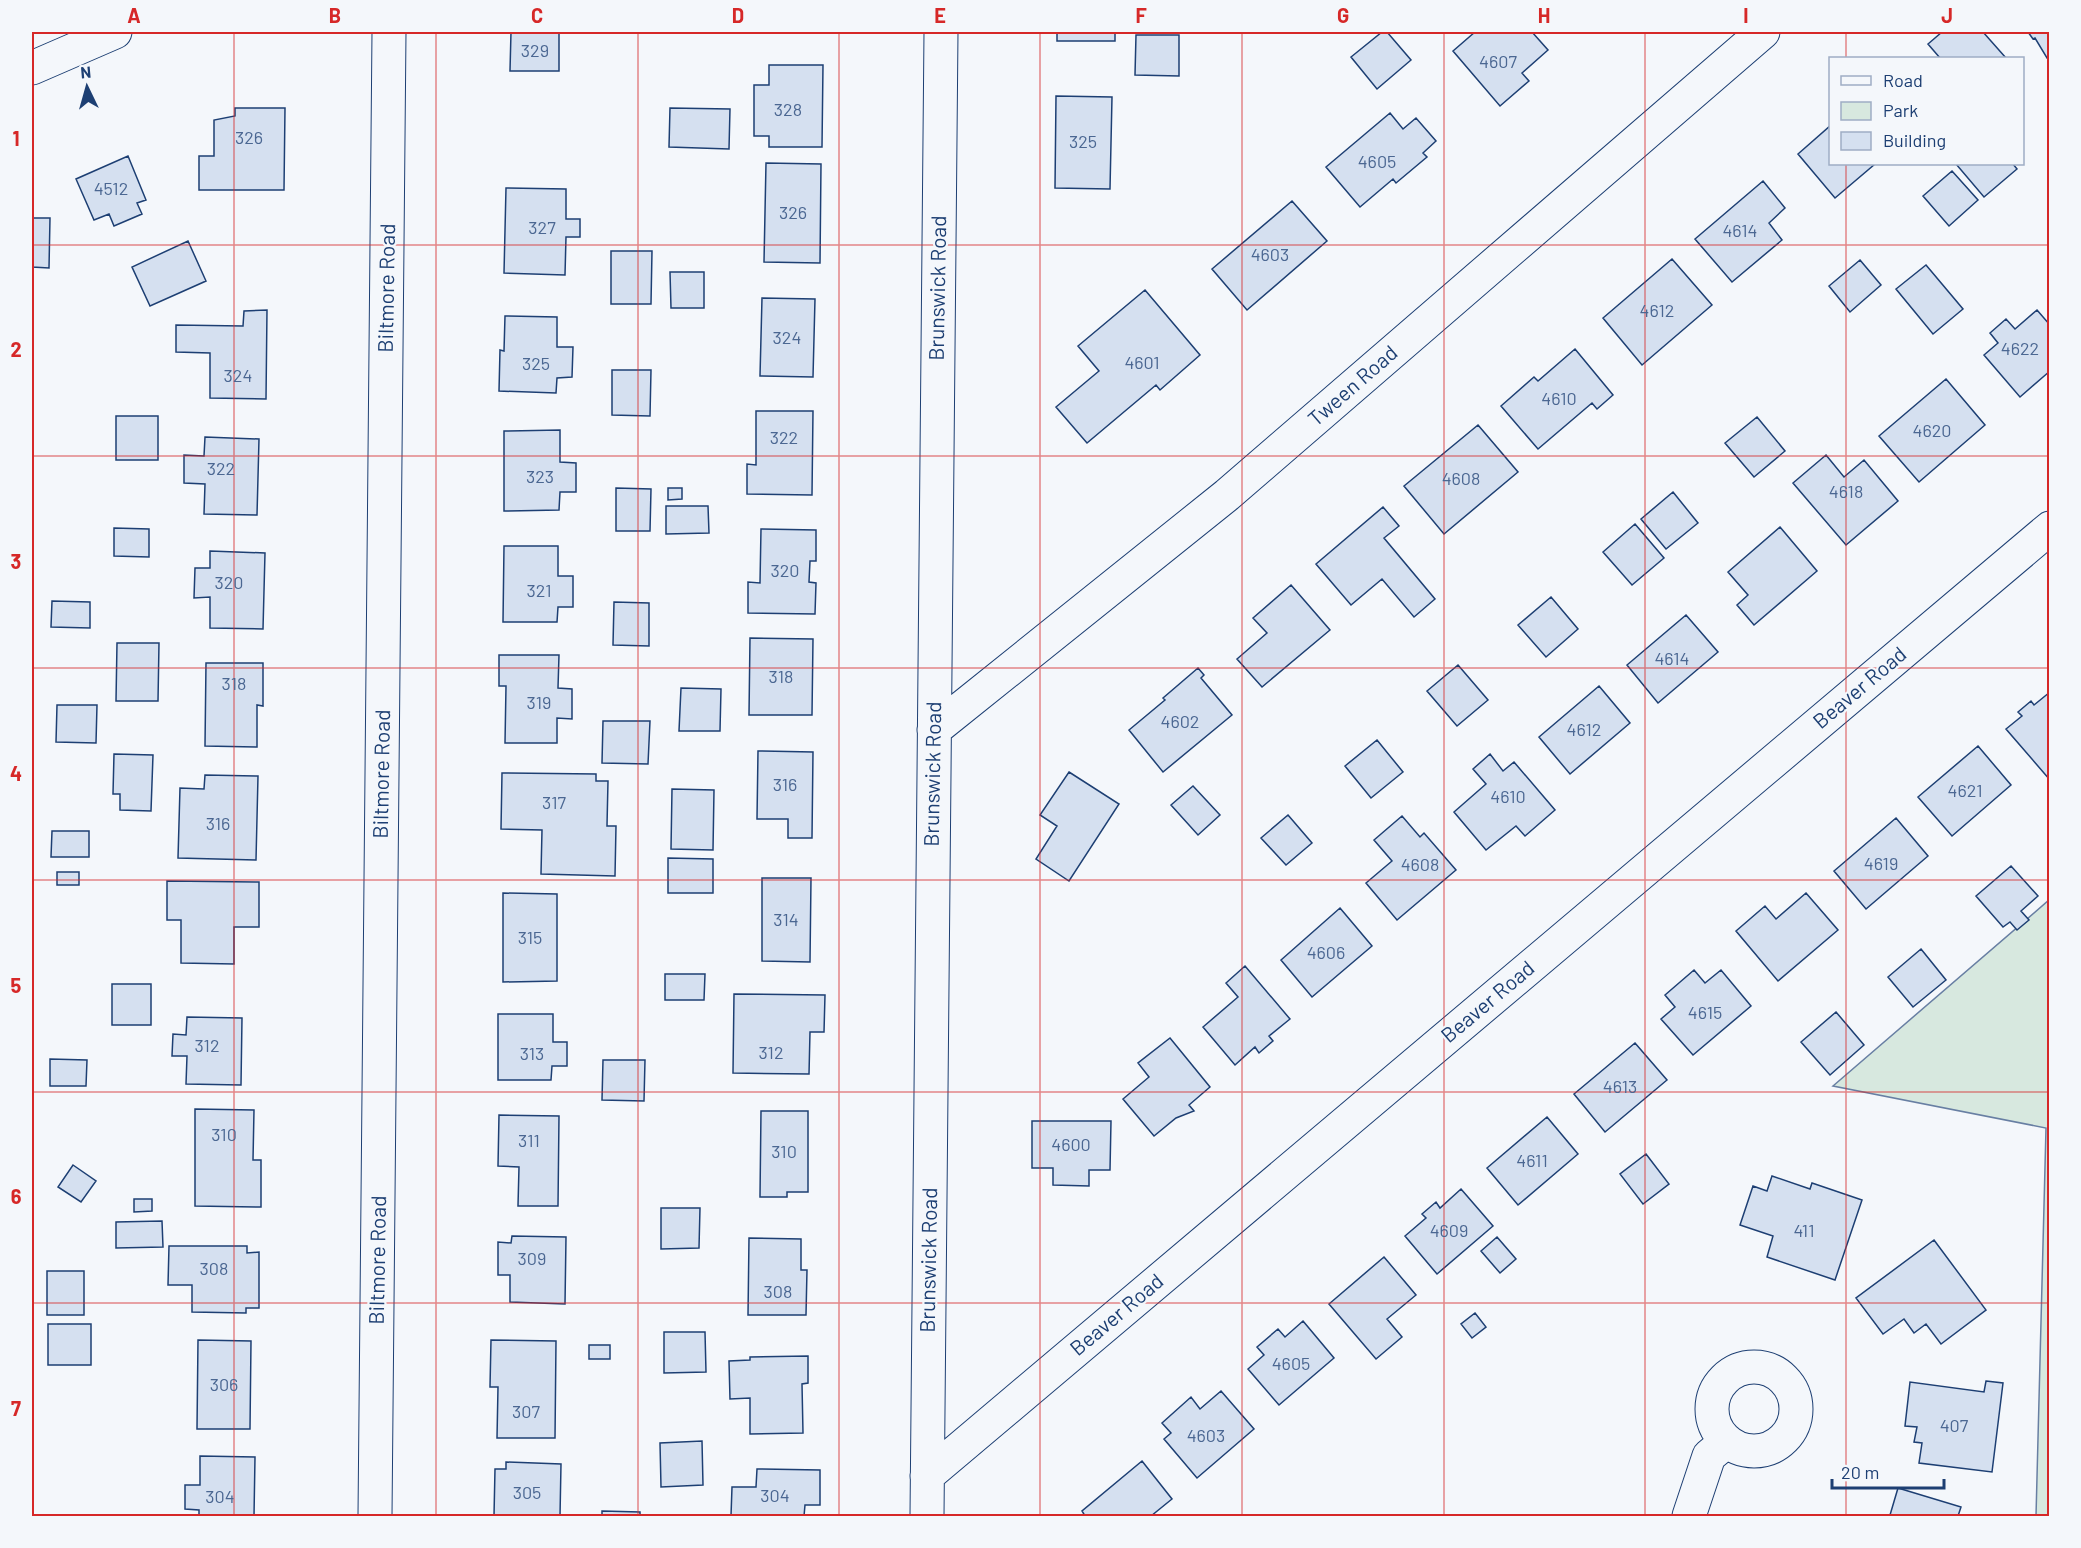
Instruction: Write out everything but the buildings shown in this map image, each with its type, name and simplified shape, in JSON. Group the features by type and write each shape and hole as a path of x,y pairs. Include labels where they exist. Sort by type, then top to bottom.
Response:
{"street":[{"path":"32,68 115,32"},
{"name":"Biltmore Road","path":"375,1516 389,32"},
{"name":"Brunswick Road","path":"927,1516 941,32"},
{"name":"Tween Road","path":"934,730 1227,495 1763,32"},
{"name":"Beaver Road","path":"927,1476 2049,528"},
{"path":"1689,1516 1709,1456 1727,1441"}],"green space":[{"path":"2049,900 2049,1516 2036,1516 2046,1128 1833,1086"}]}
